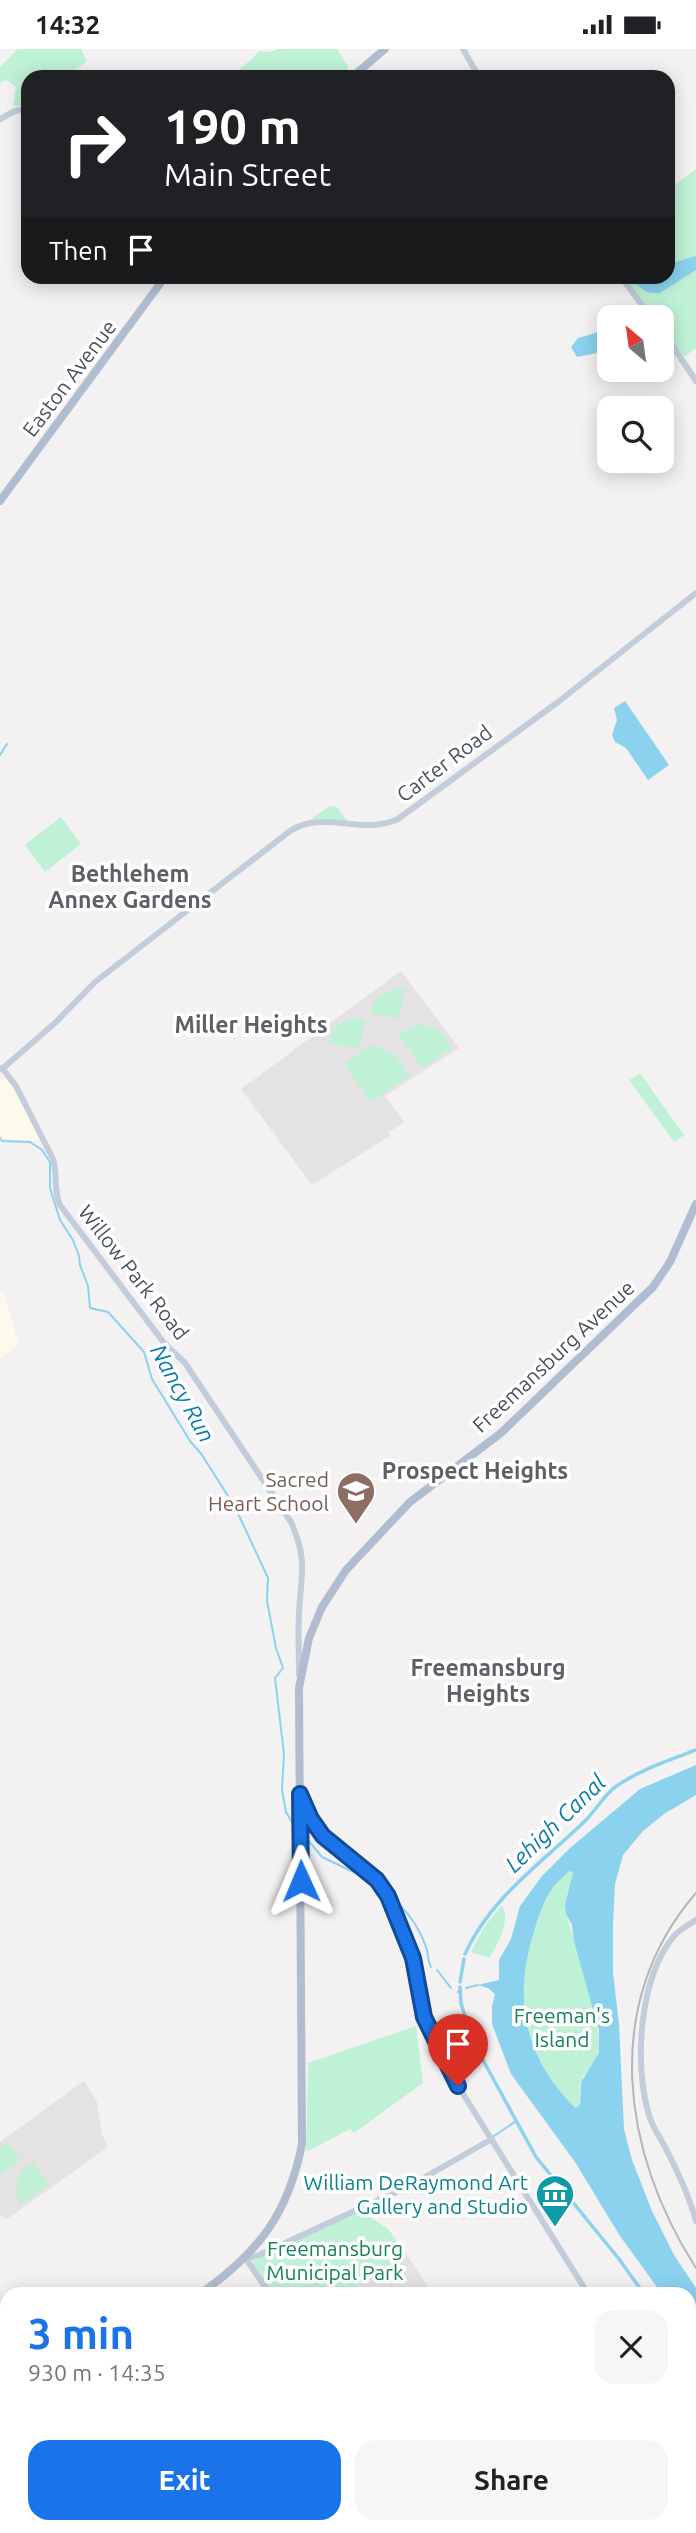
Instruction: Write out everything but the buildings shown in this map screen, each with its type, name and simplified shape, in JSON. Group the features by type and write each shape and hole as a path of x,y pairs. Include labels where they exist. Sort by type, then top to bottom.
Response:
{"main road":[{"path":"360,70 385,49"},
{"name":"Easton Avenue","path":"0,501 160,284"},
{"name":"Freemansburg Avenue","path":"209,2287 246,2259 278,2216 294,2179 302,2144 299,1688 309,1638 322,1607 342,1574 410,1503 509,1426 653,1287 670,1262 696,1204"}],"street":[{"path":"463,49 476,70"},
{"path":"0,119 21,110"},
{"path":"626,284 643,305"},
{"path":"674,348 696,381"},
{"name":"Carter Road","path":"1,1068 55,1023 95,982 290,831 316,821 369,826 398,819 567,694 696,593"},
{"name":"Willow Park Road","path":"1,1068 16,1086 53,1159 56,1195 60,1205 164,1343 185,1363 293,1525 304,1567 299,1612 299,1688"},
{"path":"300,1794 311,1819 323,1836 377,1880 388,1896 413,1958 427,2025 460,2089 584,2287"},
{"path":"696,1920 675,1934 662,1957 649,1990 642,2038 643,2079 649,2117 680,2178 696,2221"},
{"path":"265,2287 246,2259 411,2185 492,2139"}],"shaded area":[{"path":"401,971 459,1048 385,1096 404,1122 389,1132 391,1135 312,1185 241,1089"},
{"path":"8,1077 40,1138 33,1141 5,1139 0,1133 0,1082"},
{"path":"0,1291 3,1291 19,1344 0,1359"},
{"path":"84,2081 97,2102 102,2134 108,2147 7,2219 0,2215 0,2142"},
{"path":"406,2254 428,2287 354,2287"}],"green space":[{"path":"18,49 81,49 87,62 74,70 21,70 21,106 13,106 16,87 6,80 0,83 0,67"},
{"path":"278,49 337,49 348,70 239,70 260,51"},
{"path":"696,169 696,348 684,357 674,343 674,305 644,305 628,284 675,284 675,185"},
{"path":"330,806 337,807 347,821 311,819"},
{"path":"61,817 81,844 45,872 25,845"},
{"path":"395,989 405,989 400,1018 370,1013 378,997"},
{"path":"352,1018 365,1020 359,1048 328,1043 336,1027"},
{"path":"419,1024 439,1029 452,1048 423,1068 398,1034"},
{"path":"369,1046 388,1051 410,1076 373,1101 370,1101 344,1065"},
{"path":"640,1073 684,1135 674,1142 629,1080"},
{"name":"Freeman's Island","path":"569,1871 573,1873 566,1911 593,2007 599,2042 598,2057 581,2081 579,2107 574,2108 544,2068 534,2048 524,2006 527,1960 537,1922 550,1892"},
{"path":"502,1905 504,1925 489,1958 471,1952 484,1927"},
{"path":"416,2026 423,2083 354,2133 350,2129 306,2152 308,2063"},
{"path":"7,2143 20,2160 0,2175 0,2148"},
{"path":"33,2163 49,2184 20,2205 18,2181 23,2171"},
{"name":"Freemansburg Municipal Park","path":"366,2208 371,2218 389,2230 406,2254 354,2287 268,2287 252,2264 253,2261"}],"water":[{"path":"696,256 696,270 675,283 675,262"},
{"path":"638,284 674,284 660,293 644,290"},
{"path":"597,332 597,353 577,357 571,347 578,338"},
{"path":"625,701 669,765 648,780 626,748 615,742 612,735 617,720 614,708"},
{"path":"696,1765 696,1795 664,1814 643,1831 623,1855 615,1884 613,1926 613,1973 619,2024 624,2129 632,2160 652,2211 674,2255 695,2287 657,2287 620,2236 575,2162 511,2074 492,2024 495,1994 478,1985 499,1980 499,1960 511,1939 520,1906 542,1876 569,1849 640,1789","holes":["569,1871 573,1873 565,1905 599,2031 599,2053 581,2082 580,2104 575,2108 558,2089 534,2049 524,2006 527,1960 539,1916 550,1892"]}],"waterway":[{"name":"Nancy Run","path":"0,755 7,744"},
{"name":"Nancy Run","path":"0,1138 2,1141 30,1142 42,1150 50,1162 50,1188 60,1220 73,1240 79,1256 88,1286 90,1308 108,1312 144,1352 152,1379 235,1507 268,1578 267,1601 276,1648 283,1668 275,1678 284,1754 282,1790 286,1812 296,1829"},
{"name":"Lehigh Canal","path":"465,1954 488,1915 503,1898 586,1820 613,1788 646,1770 696,1750"},
{"name":"Nancy Run","path":"303,1834 322,1857 366,1878 383,1894"},
{"name":"Nancy Run","path":"394,1902 410,1916 418,1930 431,1967"},
{"name":"Lehigh Canal","path":"460,1982 464,1959"},
{"name":"Nancy Run","path":"437,1970 451,1988"},
{"name":"Nancy Run","path":"466,1988 478,1985"},
{"name":"Lehigh Canal","path":"460,1987 461,2003 472,2040 536,2157 639,2287"},
{"name":"Nancy Run","path":"458,1992 461,1989"},
{"path":"494,2136 516,2121"}],"railway":[{"path":"696,1893 665,1936 645,1982 634,2030 632,2079 638,2128 651,2177 671,2223 696,2268"}],"place":[{"name":"Sacred Heart School","path":"356,1525"},
{"name":"William DeRaymond Art Gallery and Studio","path":"555,2228"}],"district":[{"name":"Bethlehem Annex Gardens","path":"130,886"},
{"name":"Miller Heights","path":"251,1024"},
{"name":"Prospect Heights","path":"475,1470"},
{"name":"Freemansburg Heights","path":"488,1680"}],"route":[{"path":"301,1881 300,1794 311,1819 323,1836 377,1880 388,1896 413,1958 424,2017 458,2086"}]}
